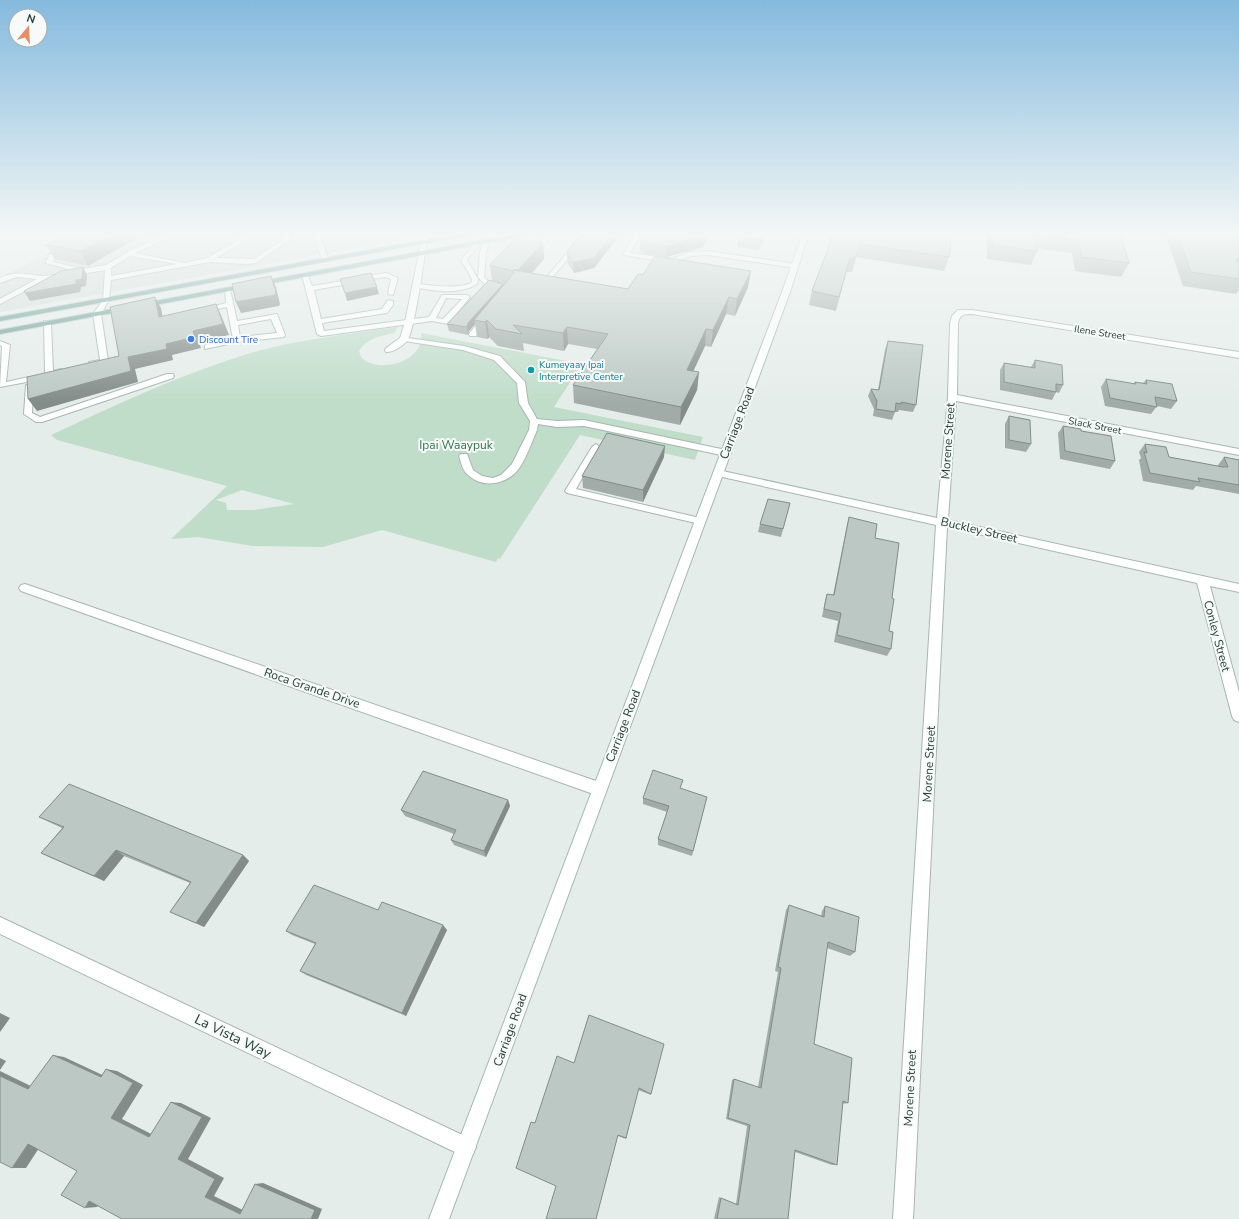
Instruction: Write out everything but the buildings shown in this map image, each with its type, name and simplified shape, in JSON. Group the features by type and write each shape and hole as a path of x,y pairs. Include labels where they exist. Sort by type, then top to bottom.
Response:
{"main road":[{"path":"0,319 161,290"},
{"path":"0,332 222,290"}],"street":[{"path":"389,350 404,339 415,290"},
{"name":"Carriage Road","path":"439,1219 786,290"},
{"name":"Ilene Street","path":"961,312 979,313 1239,355"},
{"name":"Morene Street","path":"903,1219 942,522 952,397 954,323 956,316 961,312"},
{"name":"Slack Street","path":"952,397 1239,452"},
{"name":"Buckley Street","path":"718,473 1239,588"},
{"name":"Conley Street","path":"1202,579 1239,716"},
{"name":"Roca Grande Drive","path":"25,588 599,789"},
{"name":"La Vista Way","path":"0,925 466,1148"}],"lane":[{"path":"0,302 22,290"},
{"path":"84,366 104,361 97,314 106,300 106,290"},
{"path":"227,290 237,340"},
{"path":"310,290 321,334 432,319 445,322 467,297 444,296 432,319"},
{"path":"318,322 384,311 391,298 393,290"},
{"path":"192,313 230,304"},
{"path":"473,334 492,311"},
{"path":"208,348 237,340 281,335 274,316 234,324"},
{"path":"47,323 39,377 28,414 39,420 170,376"},
{"path":"404,339 464,348 497,358 521,382 521,399 526,411 534,421 557,424 584,424 726,453"},
{"path":"0,343 6,345 2,385 70,369"},
{"path":"464,456 469,471 479,479 494,481 504,477 516,466 533,430 534,421"},
{"path":"596,447 570,491 700,521"}],"shaded area":[{"path":"0,290 124,290 0,312"}],"green space":[{"name":"Ipai Waaypuk","path":"398,327 394,333 370,340 366,343 359,351 361,357 368,362 378,365 399,363 416,352 421,343 421,333 582,364 554,407 703,437 695,460 580,435 500,559 498,558 496,562 382,530 323,547 253,546 198,537 171,539 227,486 57,440 51,435 176,379 228,360 272,347 326,337","holes":["242,490 294,504 254,510 227,510 226,503 216,500"]}],"place":[{"name":"Discount Tire","path":"191,339"},
{"name":"Kumeyaay Ipai Interpretive Center","path":"531,370"}]}
